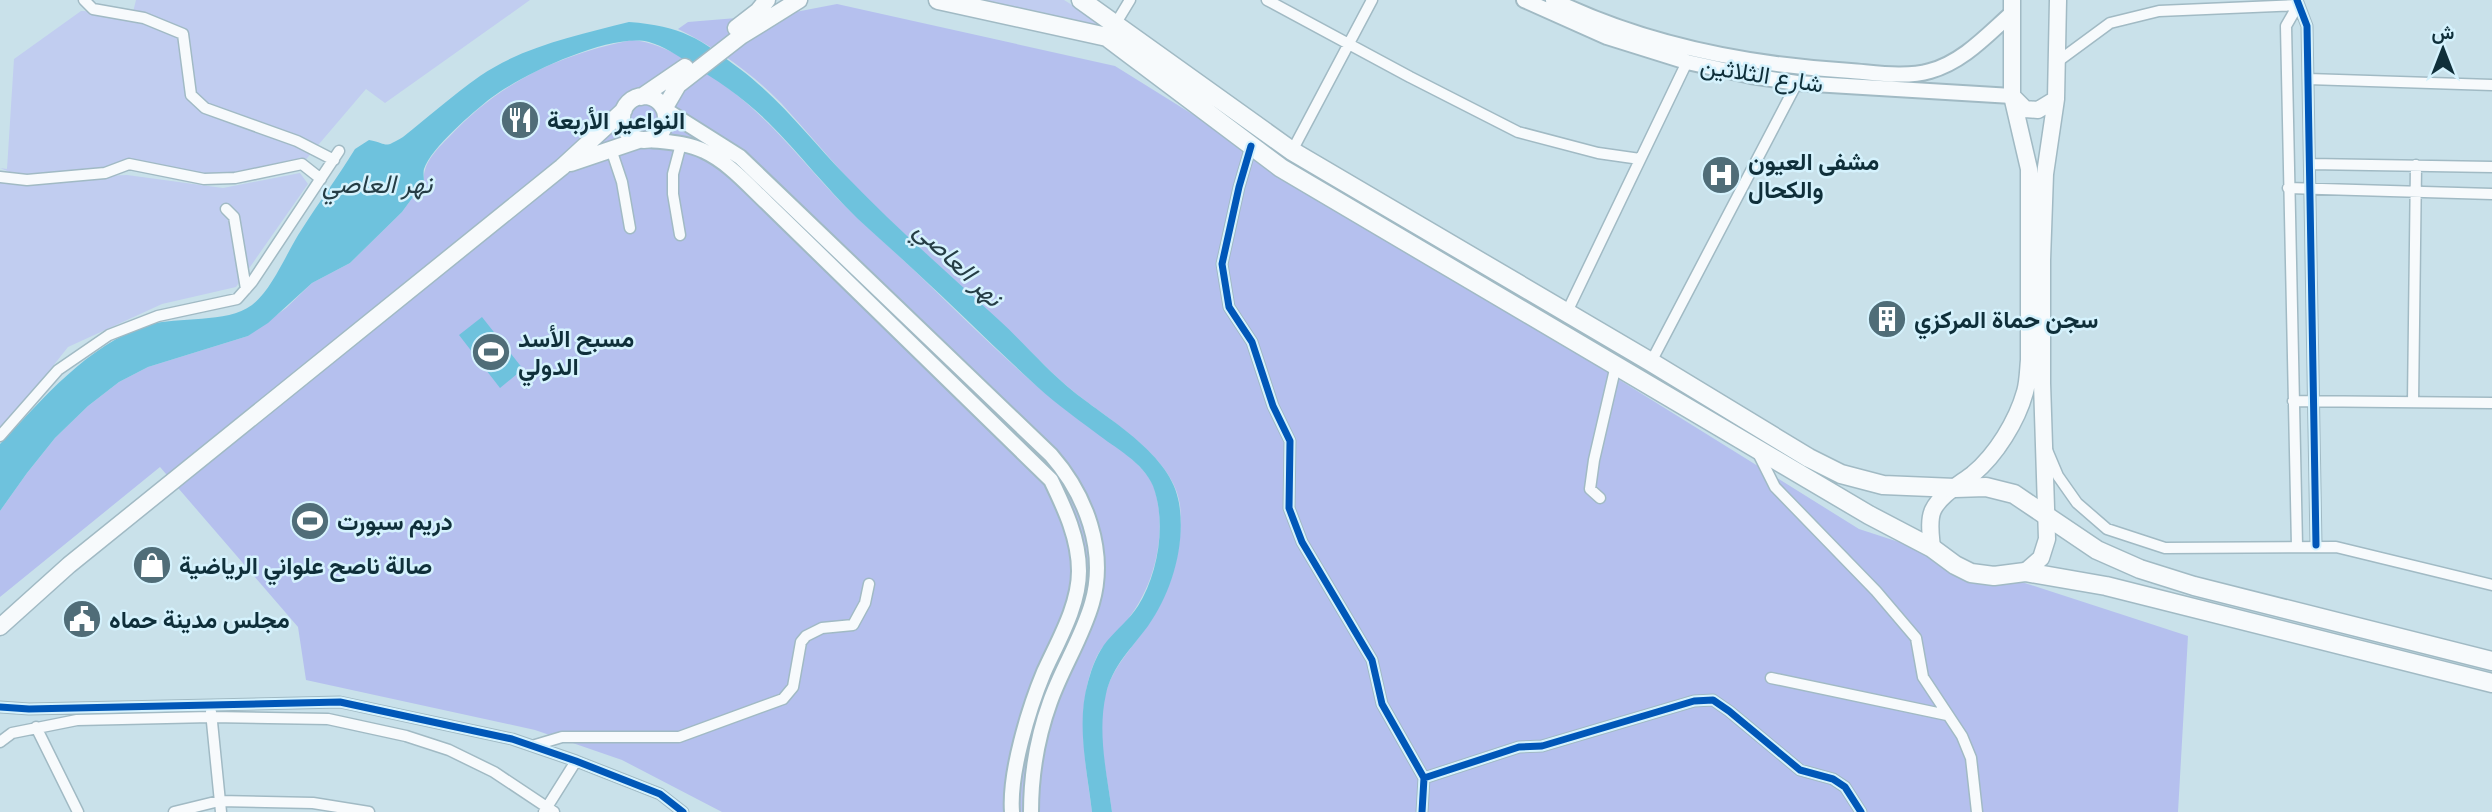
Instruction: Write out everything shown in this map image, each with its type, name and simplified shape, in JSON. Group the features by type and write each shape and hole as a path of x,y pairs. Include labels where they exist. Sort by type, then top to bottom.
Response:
{"highway":[{"path":"938,0 1111,31 1292,151 1809,458 1841,474 1883,485 1986,487 2014,494 2097,550 2140,569 2194,586 2492,661"},
{"path":"1081,0 1111,31 1251,146 1293,175 1971,573 1994,576 2025,572 2106,586 2492,683"}],"main road":[{"path":"732,36 756,6 767,0"},
{"path":"0,627 69,565 562,167 631,101 674,82 732,36 799,0"},
{"name":"شارع الثلاثين","path":"1524,0 1556,6 1606,37 1687,62 1751,76 1797,83 2011,96"},
{"path":"2025,572 2041,558 2047,539 2042,383 2042,248 2045,174 2056,99 2059,0"},
{"path":"1556,6 1692,50 1753,61 1833,70 1923,72 1944,66 1958,58 2012,6"},
{"path":"1932,548 1932,512 1938,502 1979,469 1999,444 2015,418 2026,391 2029,169 2011,96 2012,6"},
{"path":"1751,76 1753,61"},
{"path":"562,167 645,140 663,130 666,119 664,109 674,82"},
{"path":"2011,96 2025,109 2038,110 2056,99"},
{"path":"641,97 656,100 664,109 740,157 1066,472 1092,529 1098,568 1093,601 1050,702 1035,751 1031,812"},
{"path":"624,110 622,120 626,131 645,140 681,144 703,150 726,166 1051,480 1076,545 1079,574 1077,593 1032,703 1014,779 1013,812"}],"street":[{"path":"0,436 58,370 109,335 158,316 237,299 336,155 205,107 191,95 183,34 144,18 93,9 84,0"},
{"path":"1111,31 1130,0"},
{"path":"1267,0 1518,132 1598,153 1640,159"},
{"path":"1292,151 1372,0"},
{"path":"2057,62 2110,23 2159,10 2298,3"},
{"path":"2298,3 2307,26 2316,545"},
{"path":"2297,546 2286,26 2298,3"},
{"path":"1566,314 1687,62"},
{"path":"2308,79 2492,85"},
{"path":"1651,362 1797,83"},
{"path":"680,235 673,194 673,174 681,144"},
{"path":"1251,146 1222,264 1229,307 1252,342 1273,406 1290,441 1289,508 1302,542 1372,660 1382,704 1424,778 1422,812"},
{"path":"611,149 622,182 630,228"},
{"path":"0,177 27,180 105,173 129,164 204,179 235,178 302,164 321,178"},
{"path":"2310,164 2492,167"},
{"path":"2413,402 2416,165"},
{"path":"2288,188 2492,194"},
{"path":"226,209 234,217 246,289"},
{"path":"1600,498 1590,489 1616,365"},
{"path":"2293,401 2492,403"},
{"path":"1755,447 1775,487 1876,591 1916,638 1923,677 1962,736 1971,758 1977,812"},
{"path":"2046,447 2058,475 2077,503 2107,529 2165,548 2316,545 2336,547 2492,585"},
{"path":"532,746 562,737 679,737 783,699 793,687 801,642 806,636 822,628 853,625 865,603 869,584"},
{"path":"1771,678 1947,715"},
{"path":"1424,778 1519,747 1542,746 1693,701 1713,700 1800,770 1833,779 1845,788 1861,812"},
{"path":"0,707 77,708 340,702 532,746 660,794 682,812"},
{"path":"210,705 220,807"},
{"path":"77,708 77,720"},
{"path":"0,742 12,733 77,720 211,717 328,719 406,736 449,750 494,772 548,811 576,761"},
{"path":"36,727 78,812"},
{"path":"174,812 313,803 369,812"}],"shaded area":[{"path":"136,0 530,0 385,103 366,89 302,164 204,179 129,164 55,178 127,175 223,188 300,173 308,184 236,287 162,304 68,347 0,433 0,181 26,179 0,168 7,169 14,59 81,11 133,12"},
{"path":"970,0 1064,0 1106,26 1104,30"},
{"path":"837,4 1115,66 1859,529 2188,636 2178,812 1112,812 1103,752 1103,707 1109,682 1156,612 1175,568 1181,521 1175,488 1166,471 1138,441 1064,384 869,200 770,92 733,62 678,29 688,22 785,14"},
{"path":"632,40 646,42 674,53 702,69 738,96 777,132 847,208 990,344 1066,410 1127,455 1153,485 1160,526 1153,571 1133,612 1097,656 1086,694 1083,733 1092,812 722,812 622,760 535,730 306,680 298,627 160,467 0,597 0,511 55,438 88,406 119,382 148,367 248,336 286,308 312,283 350,263 402,212 424,182 425,169 435,152 489,101 532,73 555,63"}],"water":[{"name":"نهر العاصي","path":"629,22 677,30 689,35 713,49 755,81 903,232 1064,384 1137,440 1165,469 1179,503 1179,551 1170,583 1157,613 1118,666 1106,694 1102,724 1112,812 1092,812 1083,714 1090,676 1098,655 1138,606 1151,579 1160,532 1157,500 1148,477 1128,456 1062,407 1015,366 857,218 750,105 680,57 649,42 612,43 590,49 523,78 491,98 435,151 424,169 424,182 402,212 350,263 312,283 268,323 248,336 148,367 119,382 88,406 55,438 0,511 0,444 50,392 86,360 126,334 160,322 229,315 252,305 273,280 296,238 355,149 369,140 386,145 397,141 480,76 515,57 552,43"},
{"name":"مسبح الأسد الدولي","path":"482,317 523,369 500,388 459,335"}],"cycle path":[{"path":"2297,0 2307,26 2316,545"},
{"path":"1251,146 1222,264 1229,307 1252,342 1273,406 1290,441 1289,508 1302,542 1372,660 1382,704 1424,778"},
{"path":"1422,812 1424,778 1519,747 1542,746 1694,701 1713,700 1800,770 1833,779 1845,787 1861,812"},
{"path":"0,707 29,709 340,702 512,739 660,794 683,812"}],"place":[{"name":"النواعير الأربعة","path":"520,120"},
{"name":"مشفى العيون والكحال","path":"1721,175"},
{"name":"سجن حماة المركزي","path":"1887,319"},
{"name":"مسبح الأسد الدولي","path":"491,352"},
{"name":"دريم سبورت","path":"310,521"},
{"name":"صالة ناصح علواني الرياضية","path":"152,565"},
{"name":"مجلس مدينة حماه","path":"82,619"}]}
